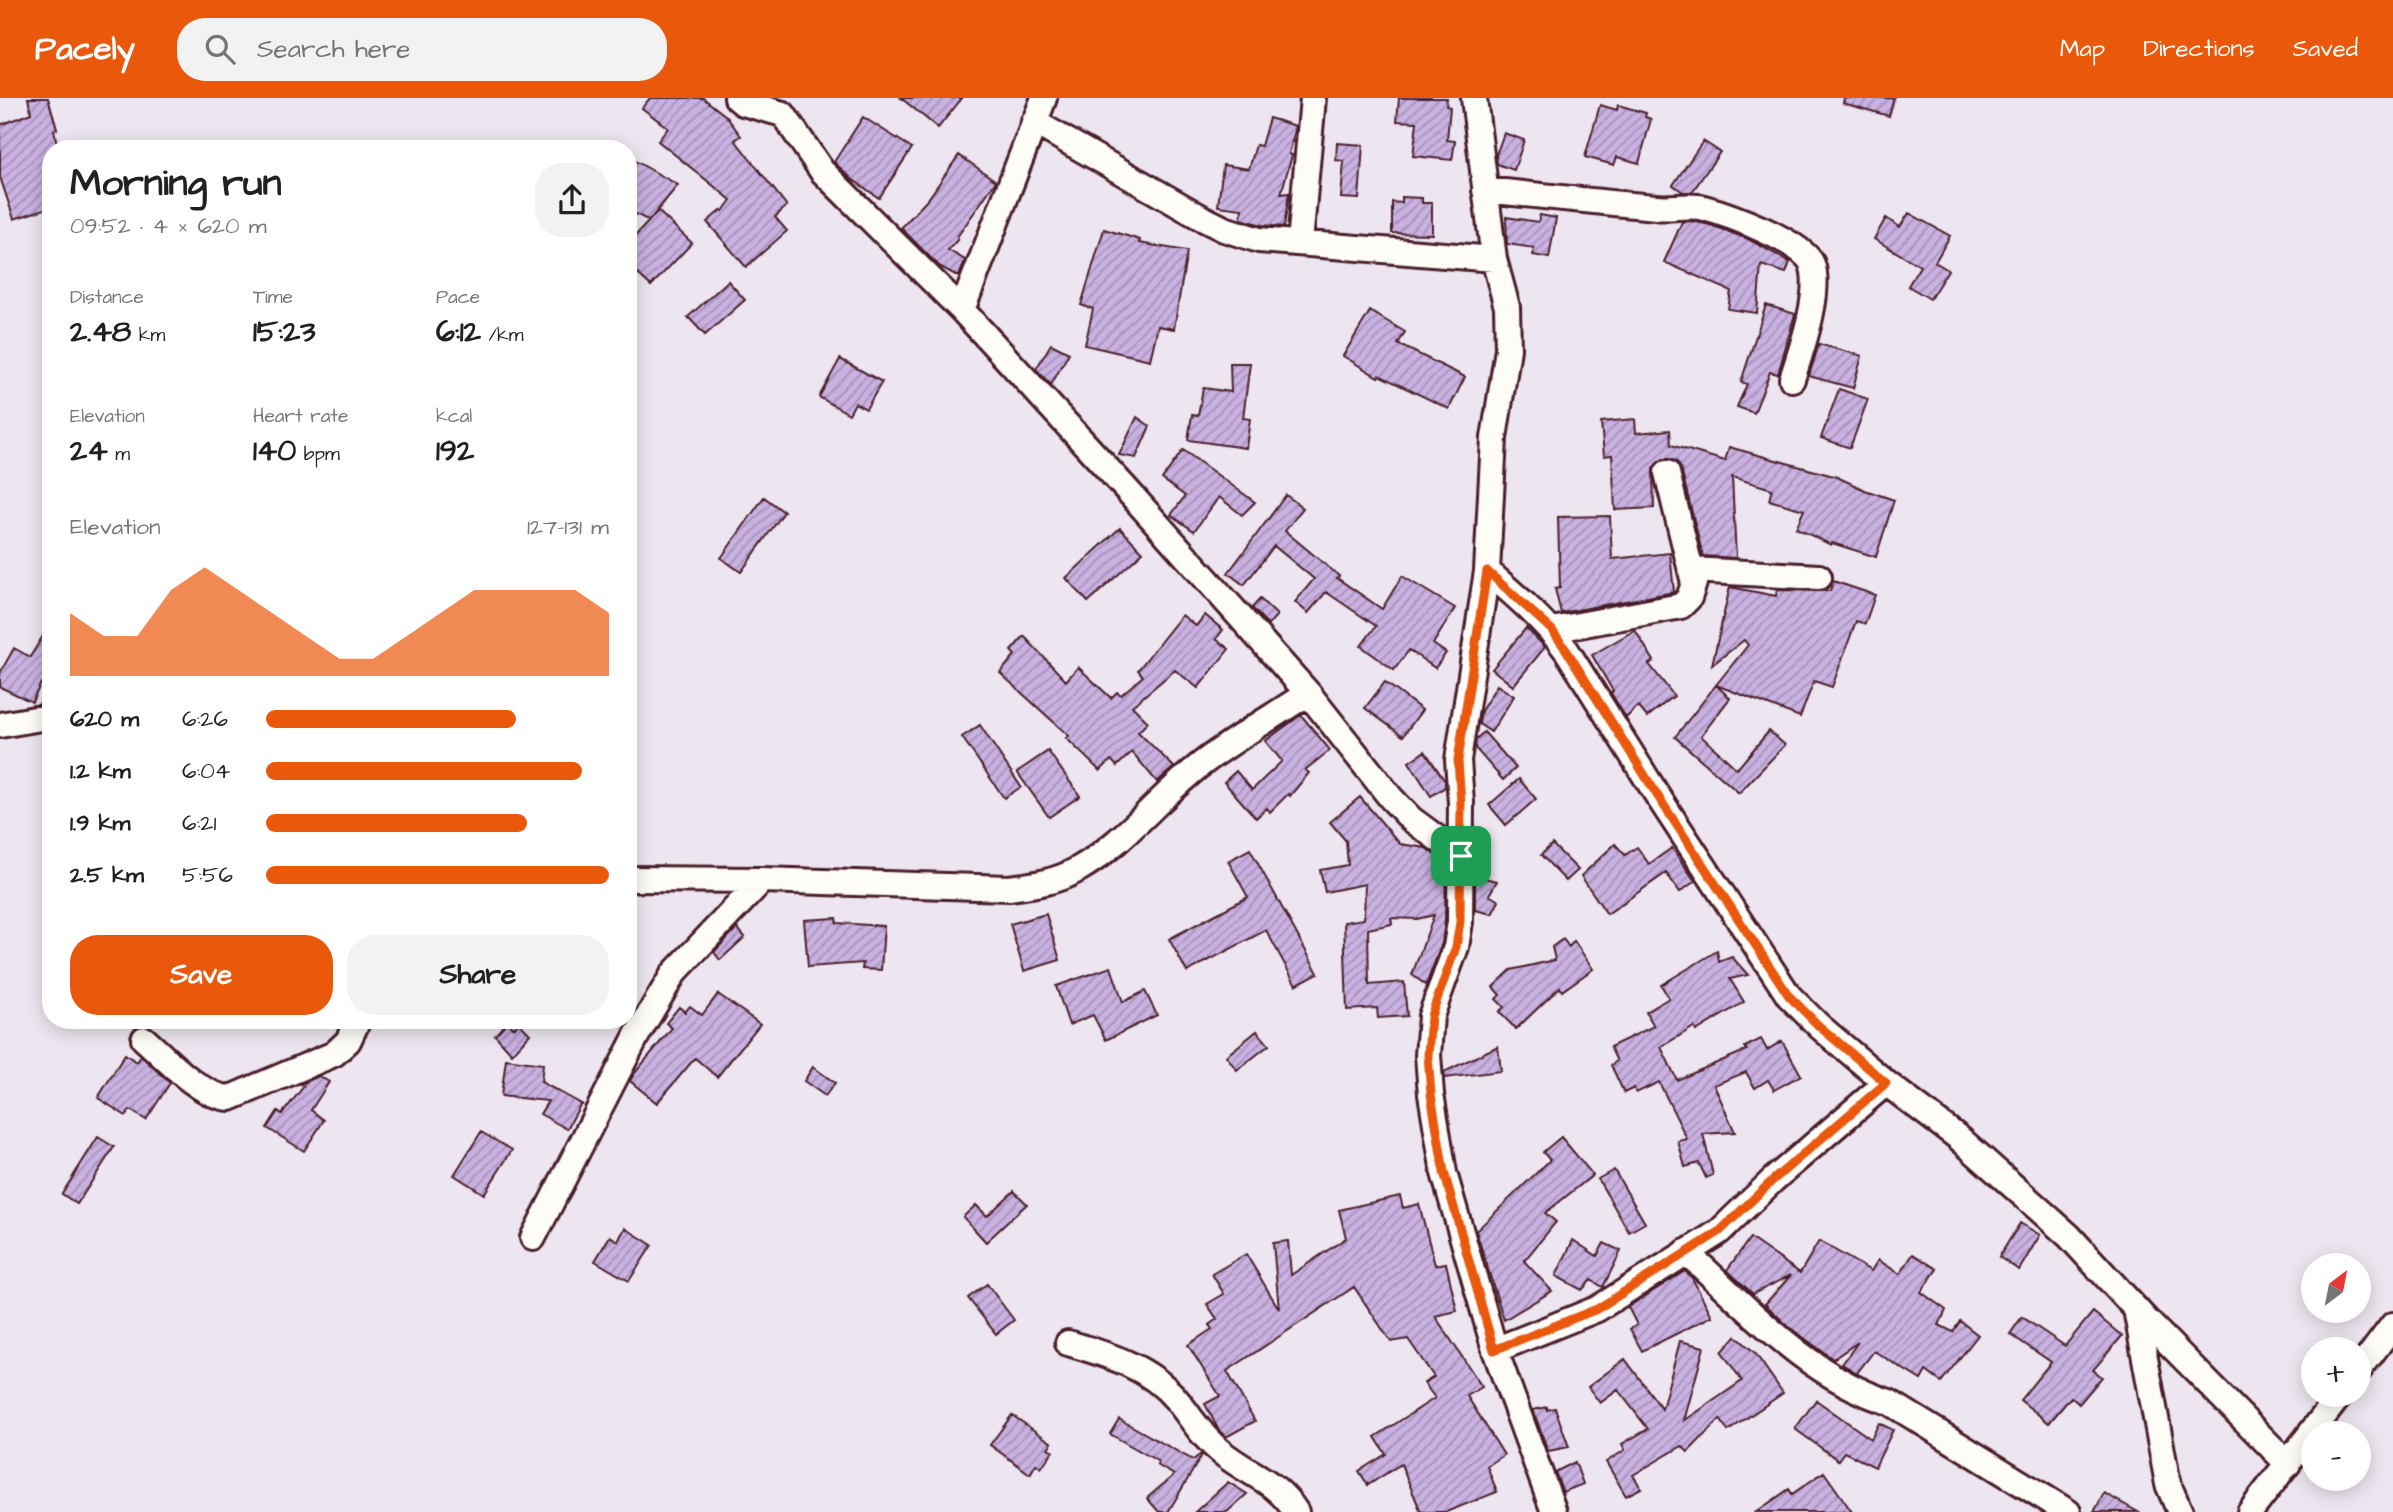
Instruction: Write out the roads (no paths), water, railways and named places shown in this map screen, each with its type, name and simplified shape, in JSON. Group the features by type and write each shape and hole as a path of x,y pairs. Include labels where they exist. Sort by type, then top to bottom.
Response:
{"street":[{"path":"737,98 743,103 783,114 822,171 962,310 1127,490 1308,694 1391,798 1411,819 1461,856"},
{"path":"962,310 1044,98"},
{"path":"1300,243 1313,98"},
{"path":"1474,98 1494,259 1507,307 1508,349 1494,438 1487,571 1458,760 1460,922 1456,947 1431,1016 1428,1055 1431,1094 1444,1172 1494,1350 1554,1512"},
{"path":"1034,122 1224,229 1259,240 1494,259"},
{"path":"1486,190 1671,209 1703,207 1780,237 1796,247 1811,262 1814,278 1809,322 1792,379"},
{"path":"1552,630 1681,606 1689,598 1694,583 1667,473"},
{"path":"1691,570 1819,577"},
{"path":"1487,571 1552,630 1789,996 1819,1026 1886,1083 1959,1138 2069,1236 2136,1309 2288,1464"},
{"path":"637,879 1009,888 1041,884 1076,871 1135,825 1169,790 1206,761 1308,694"},
{"path":"0,725 42,718"},
{"path":"533,1238 636,1035 674,973 762,880"},
{"path":"144,1039 204,1090 217,1097 230,1098 334,1054 348,1041 354,1029"},
{"path":"1494,1350 1597,1309 1719,1232 1773,1180 1886,1083"},
{"path":"1686,1252 1796,1352 1832,1377 1863,1394 1889,1402 2067,1512"},
{"path":"2136,1309 2168,1483 2180,1512"},
{"path":"2371,1354 2393,1325"},
{"path":"1068,1343 1120,1359 1160,1382 1177,1399 1203,1437 1223,1454 1285,1495 1296,1512"},
{"path":"2250,1512 2331,1407"}]}
